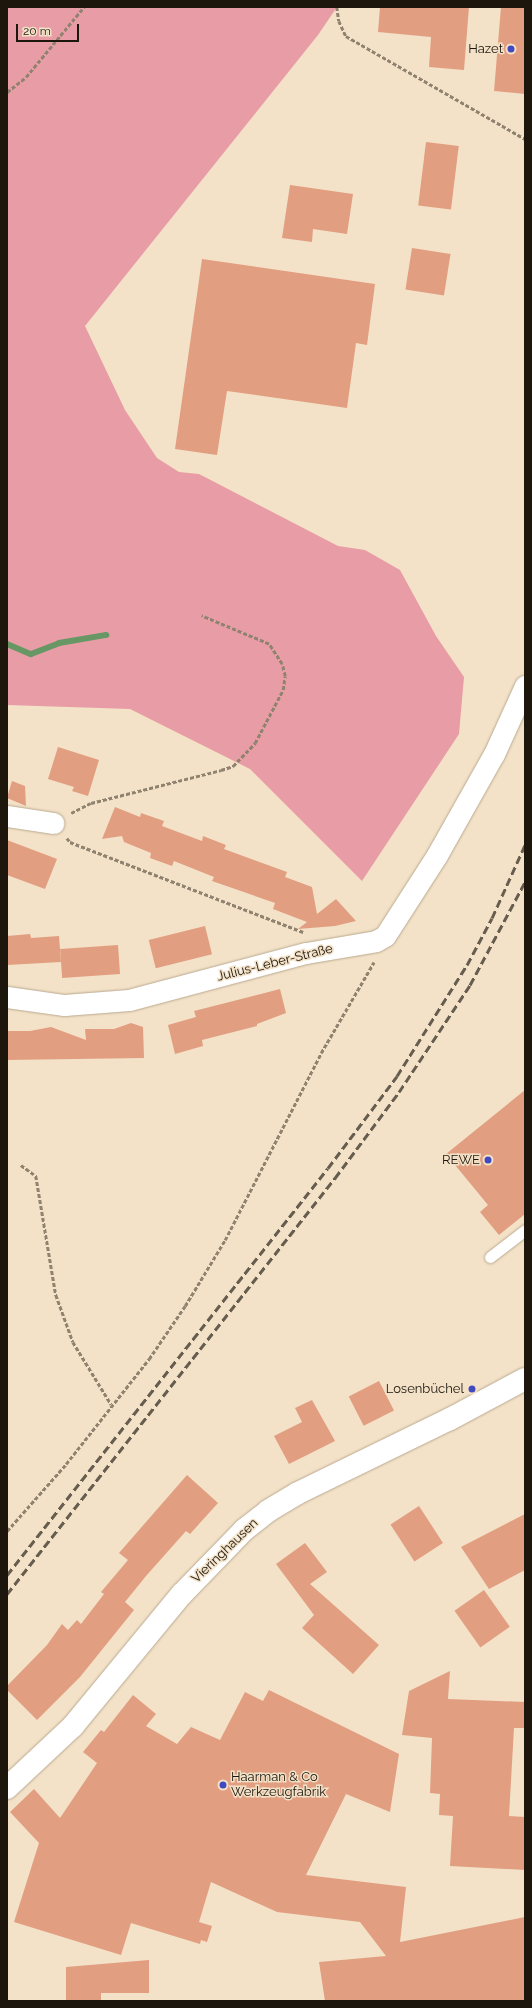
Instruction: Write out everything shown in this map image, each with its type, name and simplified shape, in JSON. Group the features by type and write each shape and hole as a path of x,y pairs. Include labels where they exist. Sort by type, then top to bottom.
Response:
{"main road":[{"name":"Vieringhausen","path":"7,1788 73,1726 182,1594 212,1560 250,1525 298,1493 450,1419 525,1379"}],"street":[{"path":"376,940 385,936 392,927 437,855 494,754 525,686"},
{"path":"7,816 53,823"},
{"name":"Julius-Leber-Straße","path":"7,997 64,1005 129,1000 306,953 376,940"}],"lane":[{"path":"490,1257 525,1230"}],"path":[{"path":"7,92 26,77 84,7"},
{"path":"337,7 339,21 346,36 525,139"},
{"path":"53,823 91,803 233,766 256,743 283,690 285,676 282,664 269,644 202,616"},
{"name":"Julius-Leber-Straße","path":"70,842 306,933"},
{"path":"7,1531 66,1464 111,1404 149,1359 186,1306 225,1240 321,1053 375,961 376,940"},
{"path":"21,1165 36,1176 56,1295 73,1342 111,1404"}],"shaded area":[{"path":"7,7 337,7 318,35 85,326 125,410 157,458 179,472 199,474 338,546 365,550 400,570 436,636 464,677 459,734 362,881 250,769 130,709 7,705"}],"building":[{"path":"380,7 469,7 464,70 429,67 431,37 378,32"},
{"name":"Hazet","path":"501,7 525,7 525,94 494,91"},
{"path":"426,142 459,146 451,210 418,206"},
{"path":"290,185 353,194 347,234 313,229 312,242 282,238"},
{"path":"412,248 451,254 444,296 405,289"},
{"path":"202,259 375,284 367,345 356,343 347,408 227,391 217,455 175,449"},
{"path":"58,747 99,760 88,796 72,791 74,787 48,779"},
{"path":"12,781 25,786 26,806 7,798"},
{"path":"115,807 140,817 141,813 164,821 162,826 202,841 203,836 226,845 224,849 287,872 285,877 312,887 317,914 336,899 356,921 335,926 298,929 307,922 273,909 275,903 212,881 214,877 174,861 172,866 150,858 151,853 124,842 122,836 102,839"},
{"path":"7,840 57,859 45,889 7,875"},
{"path":"205,926 212,954 156,968 149,940"},
{"path":"30,934 31,938 59,936 61,962 7,965 7,936"},
{"path":"118,945 120,974 62,978 60,949"},
{"path":"280,989 286,1013 257,1024 257,1026 202,1040 203,1046 175,1054 168,1025 196,1017 194,1011"},
{"path":"131,1023 143,1027 144,1058 7,1060 7,1031 30,1031 51,1027 86,1040 85,1029 114,1029"},
{"name":"REWE","path":"525,1090 525,1214 499,1235 480,1212 488,1205 446,1154"},
{"path":"379,1381 394,1410 364,1426 349,1396"},
{"path":"312,1400 335,1441 289,1464 274,1436 302,1422 295,1408"},
{"path":"187,1475 218,1503 190,1534 186,1531 146,1576 125,1602 134,1610 80,1677 37,1720 7,1690 7,1686 47,1645 62,1624 68,1630 77,1620 81,1624 104,1594 101,1592 128,1560 119,1553"},
{"path":"419,1506 443,1543 414,1561 390,1525"},
{"path":"525,1514 525,1570 489,1589 461,1547"},
{"path":"305,1543 327,1572 310,1584 379,1645 353,1674 302,1628 314,1615 276,1564"},
{"path":"484,1590 510,1627 480,1648 455,1611"},
{"path":"450,1671 448,1699 525,1702 525,1728 514,1728 509,1816 525,1817 525,1870 450,1866 453,1816 439,1815 440,1794 430,1793 432,1738 402,1735 409,1691"},
{"path":"269,1690 399,1754 390,1812 346,1794 306,1875 406,1887 400,1942 525,1917 525,2001 325,2001 319,1962 386,1956 360,1922 277,1912 211,1882 199,1922 212,1926 207,1942 201,1940 200,1944 131,1923 121,1955 14,1922 39,1843 10,1812 34,1789 60,1818 97,1763 83,1752 101,1730 104,1732 133,1695 156,1714 146,1726 177,1744 191,1727 220,1740 245,1692 263,1701"},
{"path":"149,1960 149,1993 101,1993 101,2001 66,2001 66,1967"}],"waterway":[{"path":"7,644 31,654 59,643 106,635"}],"railway":[{"path":"7,1575 328,1168 397,1076 467,965 492,918 525,845"},
{"path":"7,1594 335,1178 399,1092 470,985 525,882"}],"place":[{"name":"Hazet","path":"511,49"},
{"name":"REWE","path":"488,1160"},
{"name":"Losenbüchel","path":"472,1389"},
{"name":"Haarman & Co Werkzeugfabrik","path":"223,1785"}]}
